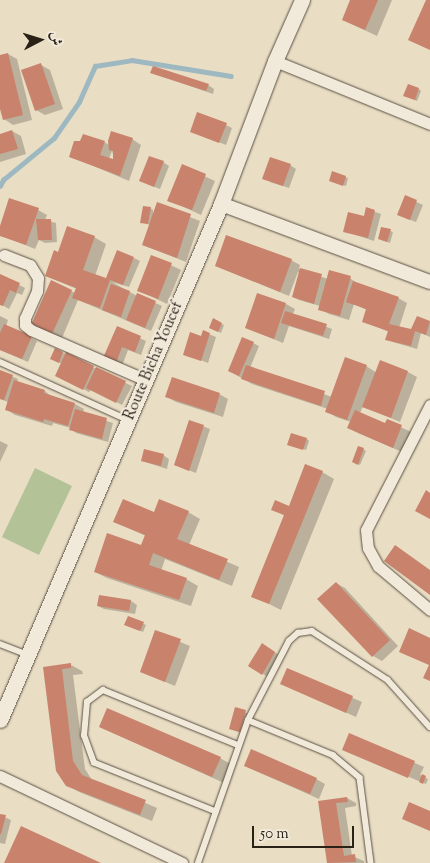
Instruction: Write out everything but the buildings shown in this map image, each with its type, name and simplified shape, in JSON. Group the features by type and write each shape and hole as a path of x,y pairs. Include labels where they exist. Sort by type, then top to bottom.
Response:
{"main road":[{"name":"Route Bicha Youcef","path":"0,720 221,204 275,61 302,0"}],"street":[{"path":"275,61 430,124"},
{"path":"221,204 430,282"},
{"path":"4,255 30,265 38,278 34,299 25,318 26,325 31,330 146,380"},
{"path":"430,405 366,530 368,548 378,566 430,610"},
{"path":"0,776 182,863"}],"lane":[{"path":"0,362 129,420"},
{"path":"198,863 248,720 289,640 298,633 312,631 388,680 430,727"},
{"path":"0,644 28,655"},
{"path":"216,812 94,763 84,736 86,702 103,690 238,745"},
{"path":"248,720 333,755 360,778 371,863"}],"green space":[{"path":"35,468 72,486 39,555 2,537"}],"waterway":[{"path":"0,186 3,180 54,138 79,102 95,66 132,60 231,76"}]}
